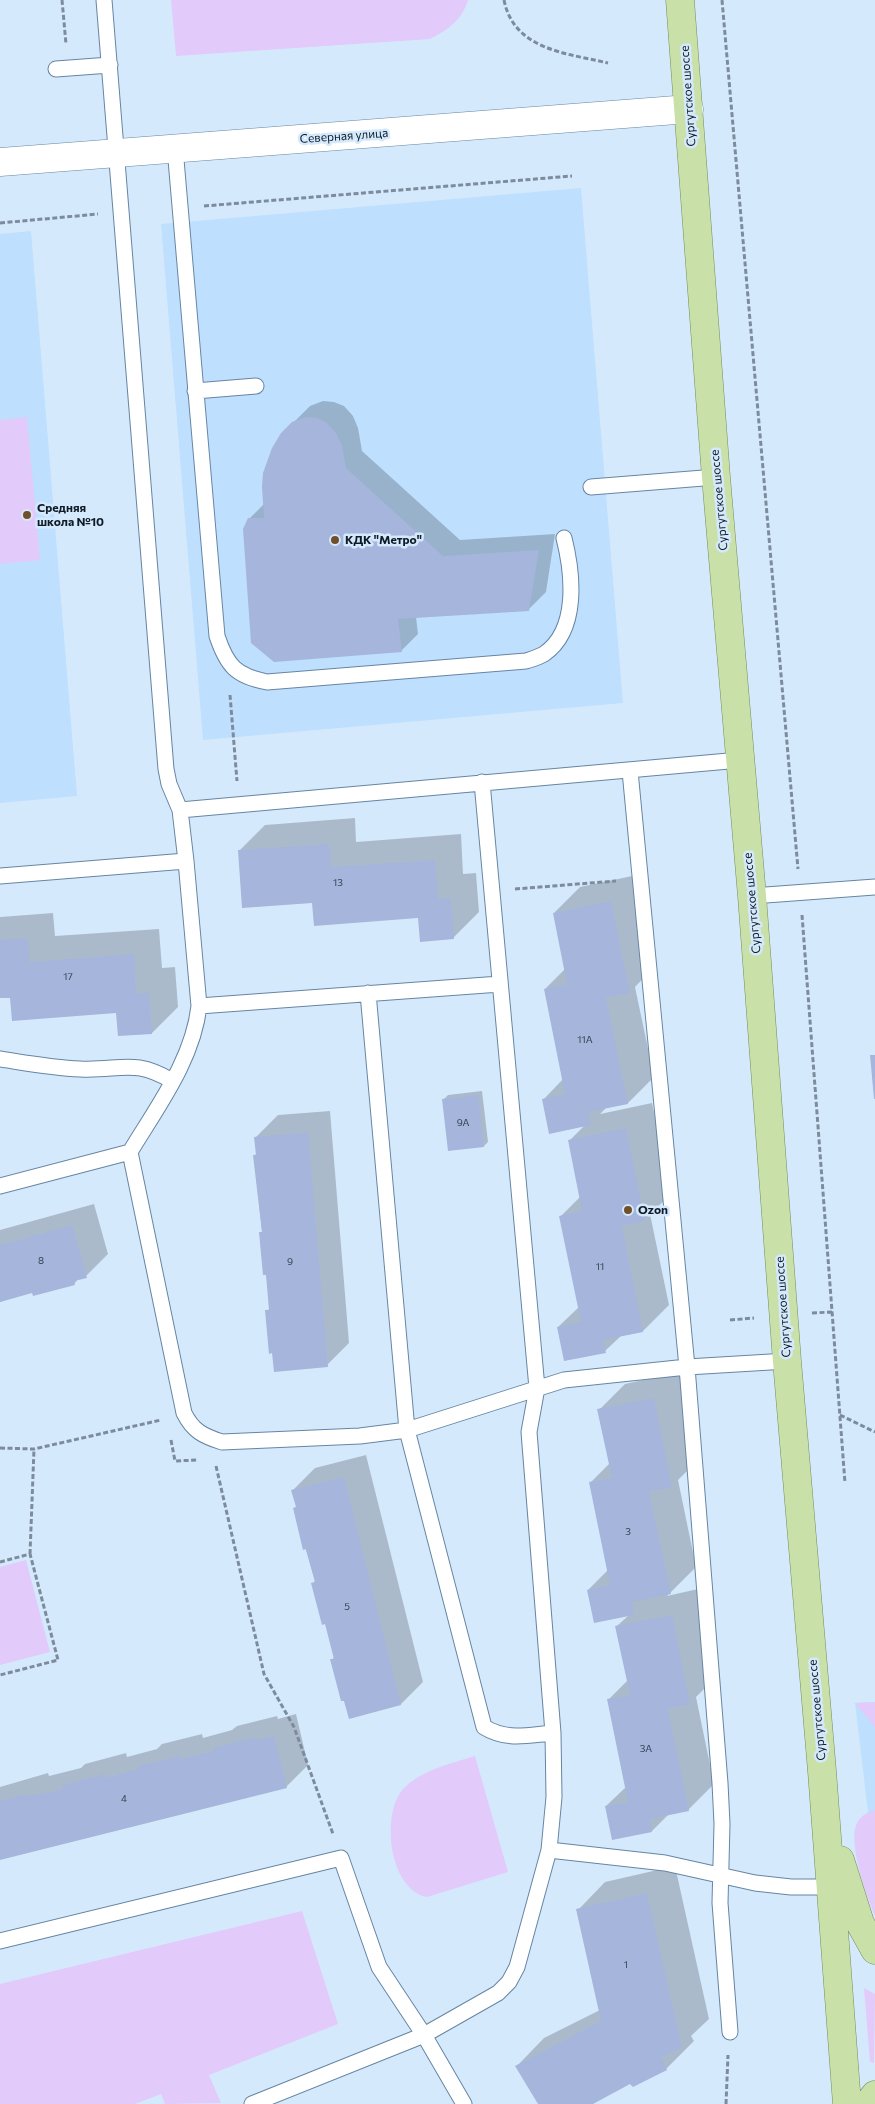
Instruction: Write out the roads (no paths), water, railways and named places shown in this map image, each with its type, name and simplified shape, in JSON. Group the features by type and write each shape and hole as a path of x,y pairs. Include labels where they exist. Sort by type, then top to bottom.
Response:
{"main road":[{"name":"Сургутское шоссе","path":"680,0 716,477 752,896 787,1361 825,1806 847,2104"},
{"name":"Сургутское шоссе","path":"825,1806 855,1911 875,1950"},
{"path":"868,2104 875,2095"}],"street":[{"name":"Северная улица","path":"0,162 689,110"}],"lane":[{"path":"104,0 166,769 169,784 180,810 199,1006 191,1043 172,1081 130,1152 184,1413 190,1425 203,1436 222,1442 360,1436 407,1430 564,1380 687,1367 787,1361"},
{"path":"62,69 110,65"},
{"path":"175,148 217,636 224,657 235,670 248,678 267,682 526,662 544,655 557,642 568,618 571,592 569,559 564,538"},
{"path":"195,391 256,386"},
{"path":"591,487 716,477"},
{"path":"180,810 740,760"},
{"path":"630,771 687,1367 720,1783 722,1824 720,1876 730,2032"},
{"path":"252,2104 424,2035 498,1993 509,1982 517,1967 549,1850 554,1797 553,1733 529,1432 538,1388 482,782"},
{"path":"0,876 186,861"},
{"path":"752,896 800,894 875,887"},
{"path":"199,1006 500,984"},
{"path":"368,993 407,1430 484,1727 497,1735 513,1737 553,1733"},
{"path":"0,1059 78,1069 141,1067 154,1070 172,1081"},
{"path":"0,1186 130,1152"},
{"path":"549,1850 665,1863 720,1876 774,1885 831,1887"},
{"path":"0,1941 341,1858 380,1967 424,2035 464,2104"}],"place":[{"name":"Средняя школа №10","path":"27,515"},
{"name":"КДК \"Метро\"","path":"335,540"},
{"name":"Ozon","path":"628,1210"}]}
